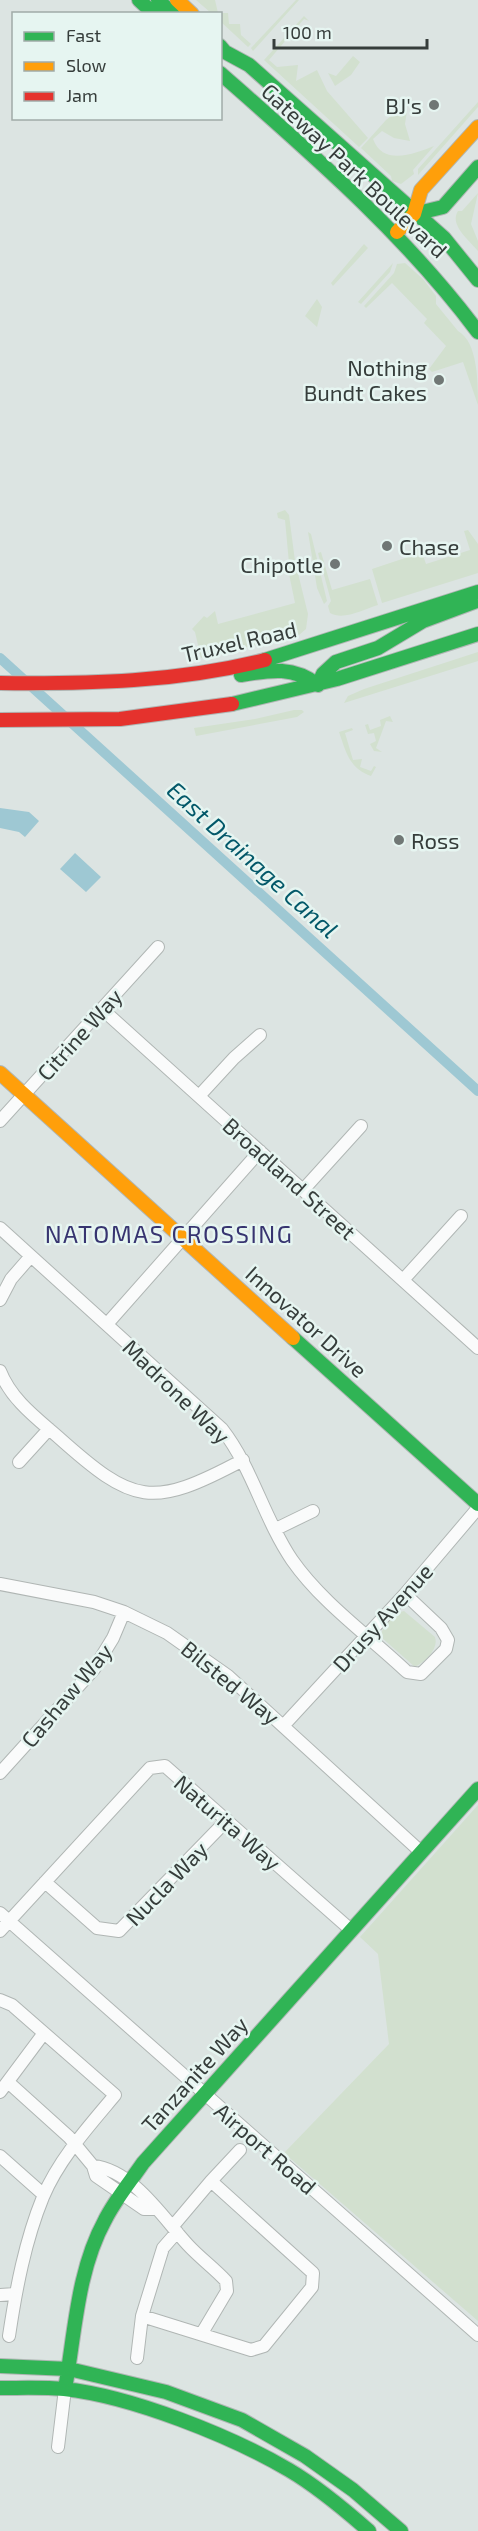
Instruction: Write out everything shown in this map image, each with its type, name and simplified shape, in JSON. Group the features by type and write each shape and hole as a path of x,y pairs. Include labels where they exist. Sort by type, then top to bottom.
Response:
{"street":[{"path":"140,0 152,12"},
{"path":"158,0 171,12"},
{"path":"177,0 190,12"},
{"name":"Gateway Park Boulevard","path":"222,50 249,65 414,214 444,238 478,280"},
{"name":"Gateway Park Boulevard","path":"222,75 397,232 452,295 478,332"},
{"path":"397,232 414,214 422,190 478,128"},
{"path":"414,214 443,207 478,167"},
{"name":"Truxel Road","path":"0,683 89,684 135,681 249,663 328,642 425,607 478,592"},
{"path":"318,685 331,664 345,656 378,648 430,618 478,601"},
{"path":"0,720 28,722 150,716 233,705 318,685 422,649 478,634"},
{"path":"135,681 153,686 189,684 281,669 304,673 318,685"},
{"name":"Citrine Way","path":"0,1121 158,947"},
{"name":"Broadland Street","path":"102,1009 478,1348"},
{"path":"199,1096 234,1058 260,1035"},
{"name":"Innovator Drive","path":"0,1073 478,1506"},
{"path":"303,1190 361,1126"},
{"path":"107,1324 260,1151"},
{"path":"404,1280 461,1216"},
{"name":"Madrone Way","path":"0,1228 209,1416 243,1460 276,1529 303,1576 407,1672 421,1674 427,1671 446,1649 448,1640 441,1628 405,1594"},
{"path":"0,1300 11,1279 31,1256"},
{"path":"0,1371 12,1394 49,1429 103,1476 124,1487 140,1492 168,1493 184,1489 243,1460"},
{"path":"19,1462 49,1429"},
{"name":"Drusy Avenue","path":"284,1725 405,1594 478,1506"},
{"path":"276,1529 313,1511"},
{"name":"Bilsted Way","path":"0,1584 64,1595 124,1612 167,1633 198,1653 284,1725 422,1852"},
{"name":"Cashaw Way","path":"0,1773 94,1669 113,1638 124,1612"},
{"name":"Naturita Way","path":"3,1922 45,1882 150,1768 165,1766 351,1930"},
{"name":"Tanzanite Way","path":"58,2447 65,2389 86,2276 103,2223 143,2163 478,1789"},
{"name":"Nucla Way","path":"45,1882 98,1929 108,1932 119,1931 227,1820"},
{"name":"Airport Road","path":"3,1922 204,2093 478,2335"},
{"path":"0,2000 12,2005 115,2095 75,2144 44,2195 15,2294 9,2336"},
{"path":"44,2033 4,2087 75,2144 93,2166 103,2168 125,2189 151,2199 155,2209 226,2281 227,2290 202,2333"},
{"path":"136,2358 142,2316 163,2248 211,2181 240,2150"},
{"path":"0,2156 44,2195"},
{"path":"142,2316 251,2350 264,2346 312,2287 313,2273 211,2181"},
{"path":"0,2295 15,2294"},
{"path":"0,2366 69,2369 166,2392 242,2420 305,2456 353,2490 401,2531"},
{"path":"0,2388 65,2389 138,2406 215,2434 289,2470 338,2504 369,2531"}],"green space":[{"path":"196,0 215,0 218,12 210,12"},
{"path":"296,0 299,0 253,51 251,48"},
{"path":"222,13 228,13 229,24 240,24 241,35 251,44 248,47 222,23"},
{"path":"304,16 309,21 304,19 269,60 277,67 298,65 296,81 317,70 327,91 368,138 359,147 264,60"},
{"path":"353,56 360,62 351,75 335,86 328,73 336,76"},
{"path":"478,102 478,107 418,175 418,169"},
{"path":"403,107 407,111 405,124 410,141 394,138 382,131 373,139 378,148 384,153 400,156 434,146 413,170 414,174 401,184 392,181 391,176 361,148 386,120"},
{"path":"478,193 471,224 478,241 478,251 461,232 456,216 458,211 462,211"},
{"path":"364,244 368,248 333,286 331,283"},
{"path":"393,263 390,272 361,304 358,302"},
{"path":"405,263 423,279 436,296 436,304 470,344 478,386 478,405 463,362 432,372 429,369 446,346 424,323 427,319 392,283 366,308 364,306 394,273 397,264"},
{"path":"317,299 322,307 317,327 305,316"},
{"path":"285,510 289,515 295,561 308,614 306,629 299,635 201,658 195,632 192,629 204,616 207,618 215,611 218,624 295,603 288,569 283,565 289,563 285,520 278,518 277,513"},
{"path":"468,530 478,544 478,573 382,603 372,569 411,556 409,550 420,547 426,564 470,550 464,531"},
{"path":"308,532 311,534 327,601 324,604 317,588"},
{"path":"321,552 332,590 370,579 378,605 348,615 330,613 328,606 331,601 318,553"},
{"path":"478,652 478,661 344,703 348,696 364,689"},
{"path":"294,710 304,712 297,717 196,736 194,728 255,719"},
{"path":"390,716 393,722 386,721 376,748 382,752 374,751 370,744 376,741 374,733 368,734 365,725 368,724 370,730 381,726 380,720"},
{"path":"352,728 353,730 345,733 353,760 362,759 360,767 371,771 374,766 376,767 371,776 353,764 344,746 339,732"},
{"path":"404,1611 435,1637 436,1642 427,1658 415,1667 381,1637 389,1621 396,1614"},
{"path":"478,1805 478,2321 284,2153 389,2044 378,1954 360,1937"}],"water":[{"path":"0,808 29,812 39,821 25,837 19,832 0,828"},
{"path":"75,853 101,877 86,892 60,869"}],"waterway":[{"name":"East Drainage Canal","path":"0,658 478,1091"}],"traffic: fast":[{"path":"139,0 152,12"},
{"path":"158,0 171,12"},
{"path":"222,48 249,65 444,238 478,280"},
{"path":"222,75 323,164 388,228 419,261 478,332"},
{"path":"414,214 443,207 478,167"},
{"path":"265,660 478,592"},
{"path":"318,685 323,674 336,662 378,648 423,621 474,602"},
{"path":"232,704 337,679 478,634"},
{"path":"241,675 272,671 291,672 318,685"},
{"path":"293,1338 478,1504"},
{"path":"65,2389 78,2303 88,2260 105,2220 118,2198 143,2163 478,1789"},
{"path":"0,2366 69,2369 166,2392 242,2420 305,2456 353,2490 401,2531"},
{"path":"0,2388 56,2388 91,2393 180,2419 239,2444 289,2470 320,2491 369,2531"}],"traffic: slow":[{"path":"177,0 190,12"},
{"path":"397,232 414,214 421,190 478,127"},
{"path":"0,1073 293,1338"}],"traffic: jam":[{"path":"0,683 133,680 199,673 265,660"},
{"path":"0,720 120,719 232,704"}],"place":[{"name":"BJ's","path":"434,105"},
{"name":"Nothing Bundt Cakes","path":"439,380"},
{"name":"Chase","path":"387,546"},
{"name":"Chipotle","path":"335,564"},
{"name":"Ross","path":"399,840"}],"district":[{"name":"NATOMAS CROSSING","path":"169,1233"}]}
